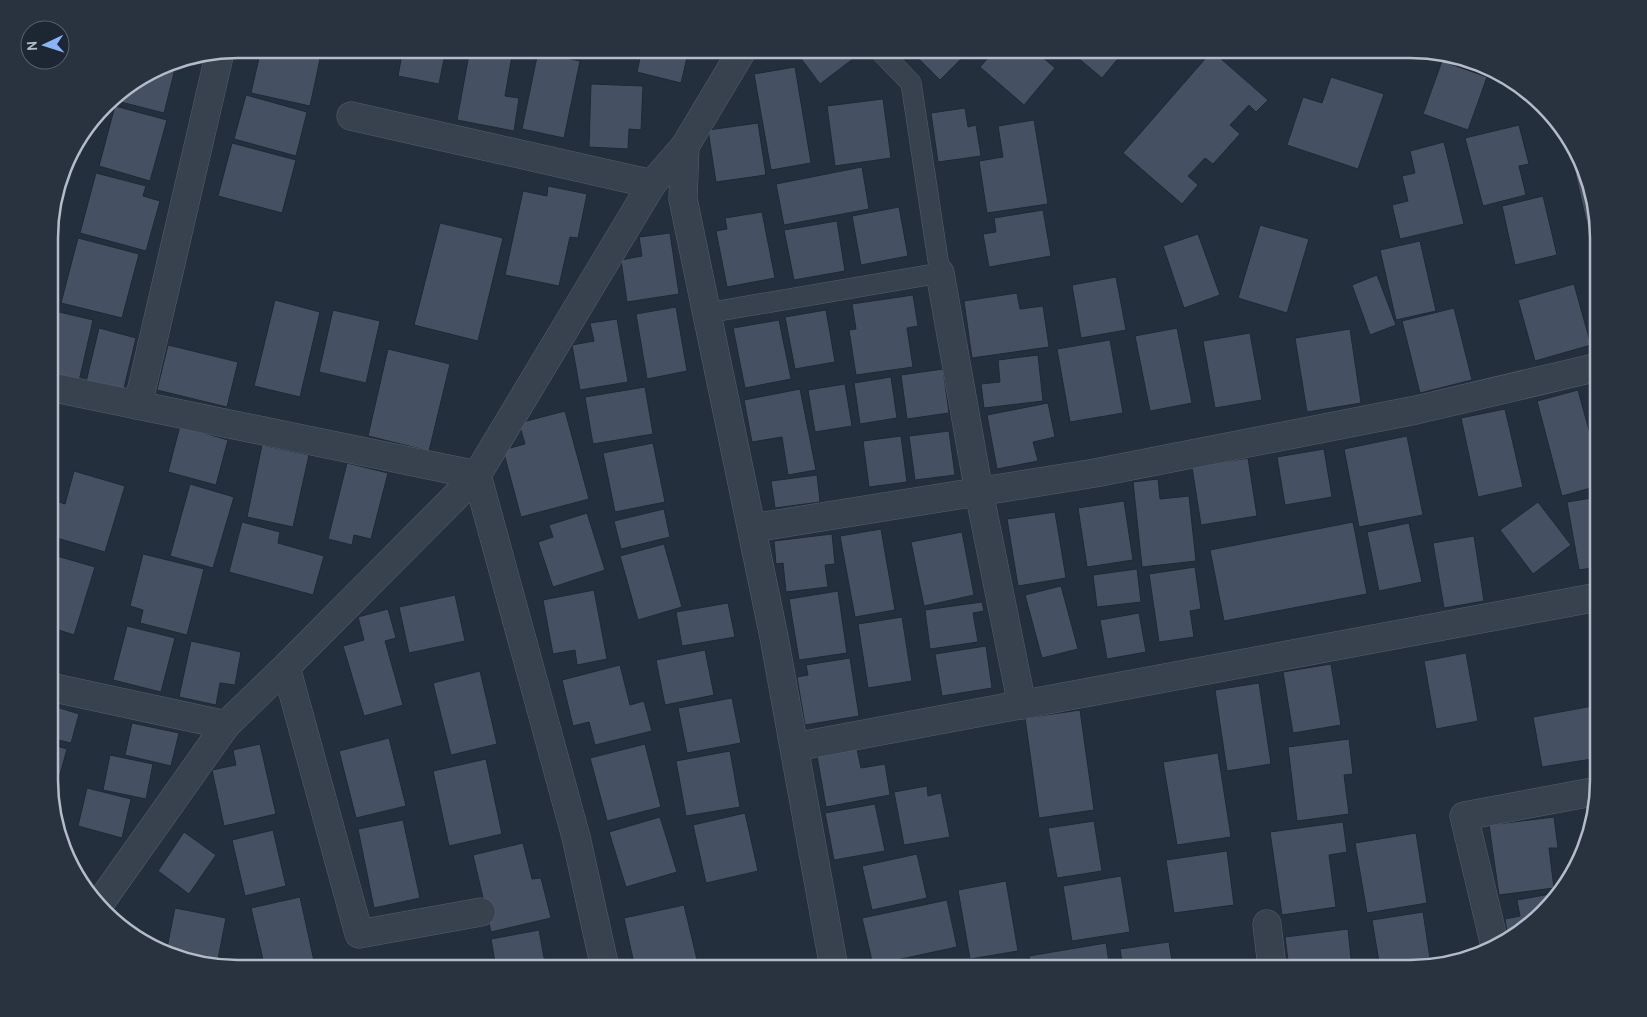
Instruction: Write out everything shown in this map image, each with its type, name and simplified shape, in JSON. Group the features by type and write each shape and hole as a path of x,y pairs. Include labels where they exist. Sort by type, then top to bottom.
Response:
{"street":[{"path":"103,899 226,726 477,475 652,184 685,146 738,58"},
{"path":"138,405 218,59"},
{"path":"351,116 652,184"},
{"path":"685,146 683,199 752,528 795,747 833,960"},
{"path":"940,273 978,492 1022,705"},
{"path":"752,528 1095,473 1407,412 1590,369"},
{"path":"58,389 477,475"},
{"path":"477,475 576,838 603,960"},
{"path":"795,747 1590,598"},
{"path":"286,667 359,934 481,912"},
{"path":"58,689 226,726"},
{"path":"1493,938 1464,816 1589,793"},
{"path":"1267,924 1271,960"}],"lane":[{"path":"707,313 940,273 911,83 887,58"}],"building":[{"path":"259,58 320,59 310,106 251,93"},
{"path":"401,58 444,58 439,84 398,76"},
{"path":"468,58 512,58 505,96 519,98 514,131 457,120"},
{"path":"537,58 566,58 580,61 564,138 522,129"},
{"path":"640,58 687,58 681,83 637,72"},
{"path":"801,58 854,58 820,84"},
{"path":"918,58 962,58 940,80"},
{"path":"988,58 1043,58 1055,68 1024,105 980,67"},
{"path":"1078,58 1119,58 1102,78"},
{"path":"1206,58 1220,58 1268,100 1256,112 1249,105 1230,125 1240,134 1213,164 1205,158 1188,176 1198,185 1182,204 1123,153"},
{"path":"1442,61 1487,77 1468,130 1423,114"},
{"path":"795,67 811,163 771,170 754,74"},
{"path":"175,69 164,113 119,102 158,76"},
{"path":"1331,77 1384,94 1358,169 1287,145 1303,97 1322,103"},
{"path":"591,84 643,86 641,130 629,129 628,149 589,147"},
{"path":"246,95 307,112 296,156 234,139"},
{"path":"883,99 891,158 835,166 827,106"},
{"path":"115,106 167,120 150,181 99,166"},
{"path":"965,108 968,127 976,125 981,156 938,162 931,113"},
{"path":"1034,120 1048,204 987,213 979,161 1003,157 998,126"},
{"path":"758,123 766,175 716,182 708,130"},
{"path":"1519,125 1529,164 1519,166 1526,195 1483,206 1465,138"},
{"path":"1444,142 1464,224 1400,239 1392,205 1408,201 1402,176 1415,173 1410,151"},
{"path":"232,143 296,160 282,213 218,196"},
{"path":"1572,161 1586,203 1588,229"},
{"path":"862,167 869,209 784,225 776,184"},
{"path":"96,173 146,186 143,196 160,201 146,251 80,233"},
{"path":"548,186 587,194 578,238 570,237 559,286 505,275 523,191 547,196"},
{"path":"1543,196 1557,255 1515,265 1502,206"},
{"path":"899,207 908,256 861,265 852,216"},
{"path":"1043,210 1051,256 989,267 983,234 996,232 994,218"},
{"path":"762,212 775,278 727,287 716,231 727,229 725,218"},
{"path":"837,221 845,271 794,280 784,230"},
{"path":"440,223 503,238 478,341 414,325"},
{"path":"1260,225 1309,239 1287,313 1238,298"},
{"path":"670,233 679,294 627,302 621,260 642,256 639,237"},
{"path":"1198,234 1220,295 1184,308 1163,246"},
{"path":"78,238 139,254 122,318 61,303"},
{"path":"1420,241 1436,311 1396,320 1380,250"},
{"path":"1377,275 1396,325 1370,335 1352,285"},
{"path":"1116,277 1126,330 1081,338 1072,285"},
{"path":"1574,284 1590,345 1535,361 1518,300"},
{"path":"1017,293 1020,309 1043,306 1049,347 972,358 964,301"},
{"path":"913,295 918,326 907,328 913,367 856,375 849,330 856,329 852,304"},
{"path":"275,300 320,312 300,397 254,386"},
{"path":"676,307 687,371 647,379 636,314"},
{"path":"1454,308 1472,380 1420,393 1402,321"},
{"path":"333,310 380,321 366,383 319,372"},
{"path":"826,310 835,362 795,369 785,317"},
{"path":"58,312 93,320 79,381 58,376"},
{"path":"617,319 628,382 580,390 572,345 594,341 590,323"},
{"path":"779,320 791,379 745,388 733,328"},
{"path":"99,328 136,338 123,392 86,382"},
{"path":"1177,328 1192,403 1150,411 1135,336"},
{"path":"1350,329 1361,403 1307,412 1295,338"},
{"path":"1250,333 1262,400 1215,408 1203,341"},
{"path":"1110,340 1123,413 1070,422 1057,349"},
{"path":"168,345 238,362 227,407 157,390"},
{"path":"388,349 450,364 429,451 368,436"},
{"path":"1038,355 1043,401 984,408 981,384 1000,382 998,360"},
{"path":"943,369 949,413 907,419 901,375"},
{"path":"891,377 897,418 860,424 854,383"},
{"path":"845,384 852,426 815,432 808,390"},
{"path":"645,387 653,434 593,444 585,397"},
{"path":"800,389 816,470 788,475 782,437 752,442 744,400"},
{"path":"1578,390 1590,434 1590,488 1562,496 1537,401"},
{"path":"1048,403 1055,437 1033,442 1038,461 997,469 987,415"},
{"path":"1505,409 1523,487 1478,497 1461,418"},
{"path":"565,411 589,499 521,517 503,450 525,444 519,423"},
{"path":"180,426 228,440 216,485 168,472"},
{"path":"949,431 955,475 915,480 909,436"},
{"path":"901,436 907,482 869,487 863,441"},
{"path":"1407,436 1423,515 1359,527 1344,449"},
{"path":"653,443 665,502 615,512 603,453"},
{"path":"262,445 309,455 293,527 247,517"},
{"path":"1324,449 1332,497 1285,505 1277,457"},
{"path":"1248,458 1257,516 1201,525 1192,467"},
{"path":"347,463 388,473 371,539 354,535 352,545 328,539"},
{"path":"74,471 125,486 105,552 58,538 58,502 65,504"},
{"path":"817,475 820,502 775,508 771,481"},
{"path":"1158,479 1160,499 1189,496 1196,561 1142,567 1133,482"},
{"path":"190,484 234,497 213,568 170,556"},
{"path":"1590,498 1590,568 1579,570 1567,502"},
{"path":"1124,501 1133,560 1087,567 1078,508"},
{"path":"1538,502 1571,545 1533,574 1500,530"},
{"path":"664,509 670,537 621,549 614,521"},
{"path":"1055,512 1066,578 1018,586 1007,519"},
{"path":"587,513 605,570 553,587 538,542 553,537 549,525"},
{"path":"242,522 280,532 278,543 324,556 313,595 229,572"},
{"path":"1353,522 1367,594 1224,621 1210,550"},
{"path":"1409,523 1422,582 1379,591 1367,532"},
{"path":"881,529 895,610 855,617 840,536"},
{"path":"962,532 974,595 924,606 911,542"},
{"path":"832,534 835,564 825,565 828,587 786,592 783,563 776,564 774,541"},
{"path":"1474,536 1484,601 1444,608 1433,543"},
{"path":"664,544 682,607 638,620 620,556"},
{"path":"143,554 204,569 187,635 140,623 143,610 130,606"},
{"path":"58,556 95,567 74,635 58,630"},
{"path":"1195,567 1201,609 1190,611 1194,637 1159,642 1149,574"},
{"path":"1137,569 1141,602 1097,607 1093,575"},
{"path":"1061,586 1078,649 1042,658 1025,595"},
{"path":"594,590 607,659 577,665 575,650 553,654 543,600"},
{"path":"838,591 847,653 799,660 789,599"},
{"path":"455,595 465,641 409,653 399,607"},
{"path":"982,602 984,611 973,613 978,642 930,649 925,610"},
{"path":"728,603 735,637 682,646 676,612"},
{"path":"388,609 396,638 385,641 403,705 364,716 343,646 364,640 358,617"},
{"path":"1139,613 1146,652 1107,659 1100,620"},
{"path":"902,617 912,681 868,688 858,624"},
{"path":"127,626 175,638 161,692 113,680"},
{"path":"191,641 241,652 235,685 220,683 216,705 179,697"},
{"path":"986,646 992,688 942,696 935,654"},
{"path":"705,650 714,695 665,705 656,660"},
{"path":"1466,653 1478,721 1436,729 1424,661"},
{"path":"850,658 859,716 805,725 797,677 808,675 806,665"},
{"path":"1331,664 1341,725 1293,733 1283,672"},
{"path":"620,665 630,705 644,701 652,731 595,745 589,722 573,726 562,680"},
{"path":"480,671 497,744 451,755 433,683"},
{"path":"1259,683 1271,764 1227,771 1215,690"},
{"path":"732,698 741,743 687,753 678,708"},
{"path":"1590,706 1590,759 1542,767 1533,717"},
{"path":"58,707 79,714 71,743 58,740"},
{"path":"1080,710 1094,810 1039,818 1025,718"},
{"path":"132,723 179,733 171,766 125,755"},
{"path":"389,738 406,806 356,818 339,751"},
{"path":"1349,739 1353,774 1344,775 1349,814 1297,821 1288,747"},
{"path":"260,744 276,814 224,826 212,770 236,765 233,750"},
{"path":"645,744 661,807 607,821 590,758"},
{"path":"58,746 67,749 58,782"},
{"path":"857,749 861,768 885,764 890,795 826,807 817,756"},
{"path":"730,751 740,807 686,816 676,761"},
{"path":"1218,753 1231,837 1177,845 1163,762"},
{"path":"110,755 153,764 146,799 103,790"},
{"path":"486,759 502,834 449,846 433,771"},
{"path":"927,786 928,796 941,793 950,837 904,845 894,792"},
{"path":"87,788 131,799 122,838 78,826"},
{"path":"875,804 885,851 834,860 825,813"},
{"path":"745,813 758,871 706,883 693,825"},
{"path":"660,817 677,872 626,887 609,832"},
{"path":"1554,817 1558,848 1549,848 1553,888 1499,895 1489,825"},
{"path":"403,820 420,898 374,908 358,829"},
{"path":"1094,821 1102,871 1057,878 1048,828"},
{"path":"1343,822 1347,852 1329,855 1336,907 1282,915 1270,832"},
{"path":"273,830 286,886 245,896 232,840"},
{"path":"184,832 216,855 189,894 158,871"},
{"path":"1416,833 1427,903 1367,913 1355,843"},
{"path":"523,843 532,879 541,878 551,918 491,932 473,855"},
{"path":"1227,851 1234,905 1174,913 1166,860"},
{"path":"917,854 927,898 872,910 862,866"},
{"path":"1121,876 1130,932 1072,941 1063,886"},
{"path":"1006,881 1018,951 970,959 958,890"},
{"path":"1548,894 1528,915 1507,930 1505,919 1520,916 1517,900"},
{"path":"300,897 314,960 263,960 251,908"},
{"path":"947,900 957,947 896,960 872,960 862,918"},
{"path":"684,905 697,960 633,960 624,918"},
{"path":"175,908 226,918 218,958 191,953 168,945"},
{"path":"1423,912 1430,958 1379,960 1372,920"},
{"path":"1348,929 1351,960 1288,960 1285,937"},
{"path":"539,930 545,960 495,960 491,939"},
{"path":"1169,942 1172,960 1122,960 1120,949"},
{"path":"1106,943 1109,960 1030,960 1029,956"}]}
